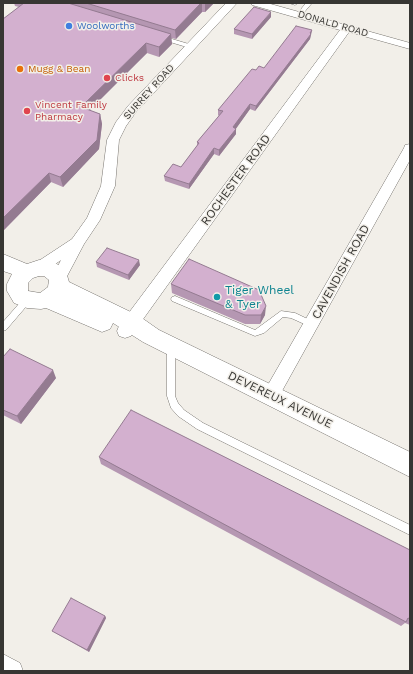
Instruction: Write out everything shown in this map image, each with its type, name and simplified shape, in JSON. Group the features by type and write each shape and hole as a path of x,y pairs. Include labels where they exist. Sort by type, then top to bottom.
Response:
{"main road":[{"name":"DEVEREUX AVENUE","path":"3,262 35,283 128,327 151,336 410,465"}],"street":[{"name":"SURREY ROAD","path":"35,283 78,241 93,220 108,186 113,140 120,125 132,109 232,3"},
{"name":"DONALD ROAD","path":"256,3 410,46"},
{"name":"ROCHESTER ROAD","path":"128,327 347,28"},
{"name":"CAVENDISH ROAD","path":"271,395 410,148"},
{"name":"SURREY ROAD","path":"35,283 78,241"},
{"path":"3,665 12,671"}],"lane":[{"path":"299,15 309,3"},
{"path":"156,36 190,46"},
{"path":"3,328 35,283"},
{"path":"175,299 255,333 261,331 281,314 292,315 311,324"},
{"path":"171,346 171,396 174,405 181,413 200,426 410,530"}],"building":[{"path":"24,3 68,3 171,34 159,47 146,43 81,107 100,114 97,140 60,177 49,173 3,218 3,19"},
{"path":"86,3 201,3 175,30"},
{"path":"254,7 271,12 252,34 234,29"},
{"path":"296,26 312,30 310,33 311,34 256,106 250,104 233,127 236,129 219,150 214,148 189,184 164,176 173,164 181,167 199,143 197,142 223,111 218,110 252,69 256,70 259,66 264,68"},
{"path":"107,248 139,260 128,275 96,262"},
{"name":"Tiger Wheel & Tyer","path":"189,259 259,290 266,306 261,315 245,315 171,284"},
{"path":"10,349 53,370 17,416 3,410 3,357"},
{"path":"131,410 410,550 410,619 408,618 406,622 99,457"},
{"path":"71,598 105,616 87,650 52,631"}],"place":[{"name":"Woolworths","path":"69,26"},
{"name":"Mugg & Bean","path":"20,69"},
{"name":"Clicks","path":"107,78"},
{"name":"Vincent Family Pharmacy","path":"27,111"},
{"name":"Tiger Wheel & Tyer","path":"217,297"}]}
